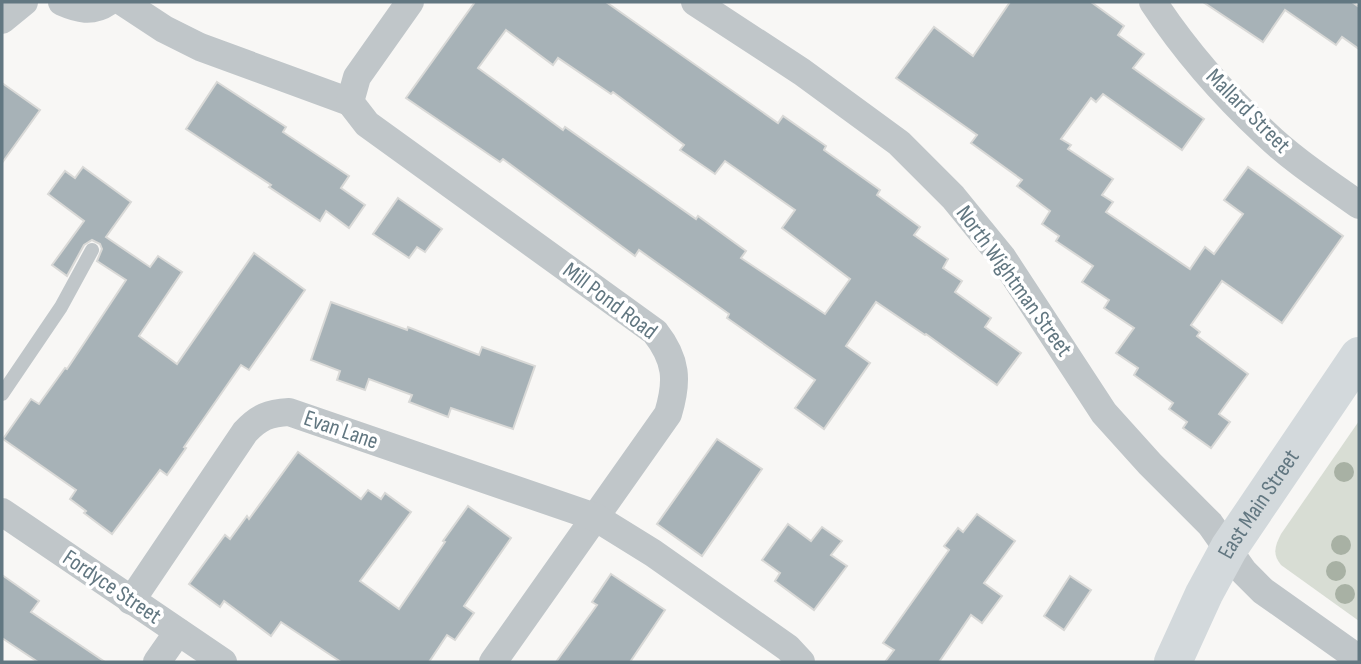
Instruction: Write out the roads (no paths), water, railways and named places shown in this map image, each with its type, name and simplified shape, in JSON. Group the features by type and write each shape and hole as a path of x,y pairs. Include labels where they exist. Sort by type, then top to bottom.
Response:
{"street":[{"path":"2,20 24,2"},
{"path":"62,2 80,10 99,8 108,2"},
{"path":"123,2 164,29 200,47 350,102 357,78 410,2"},
{"name":"North Wightman Street","path":"695,2 802,72 899,143 953,197 1002,257 1104,413 1210,524 1244,572 1264,591 1359,659"},
{"name":"Mallard Street","path":"1153,2 1170,28 1226,93 1266,134 1359,205"},
{"name":"Mill Pond Road","path":"350,102 367,124 655,332 666,346 673,367 675,391 668,414 493,662"},
{"name":"East Main Street","path":"1174,662 1204,594 1229,548 1359,356"},
{"name":"Evan Lane","path":"131,601 245,432 257,419 271,413 289,412 595,517 653,553 788,648 801,662"},
{"name":"Fordyce Street","path":"2,512 223,662"},
{"path":"157,662 178,632"}],"lane":[{"path":"2,394 61,307 92,250"}]}
